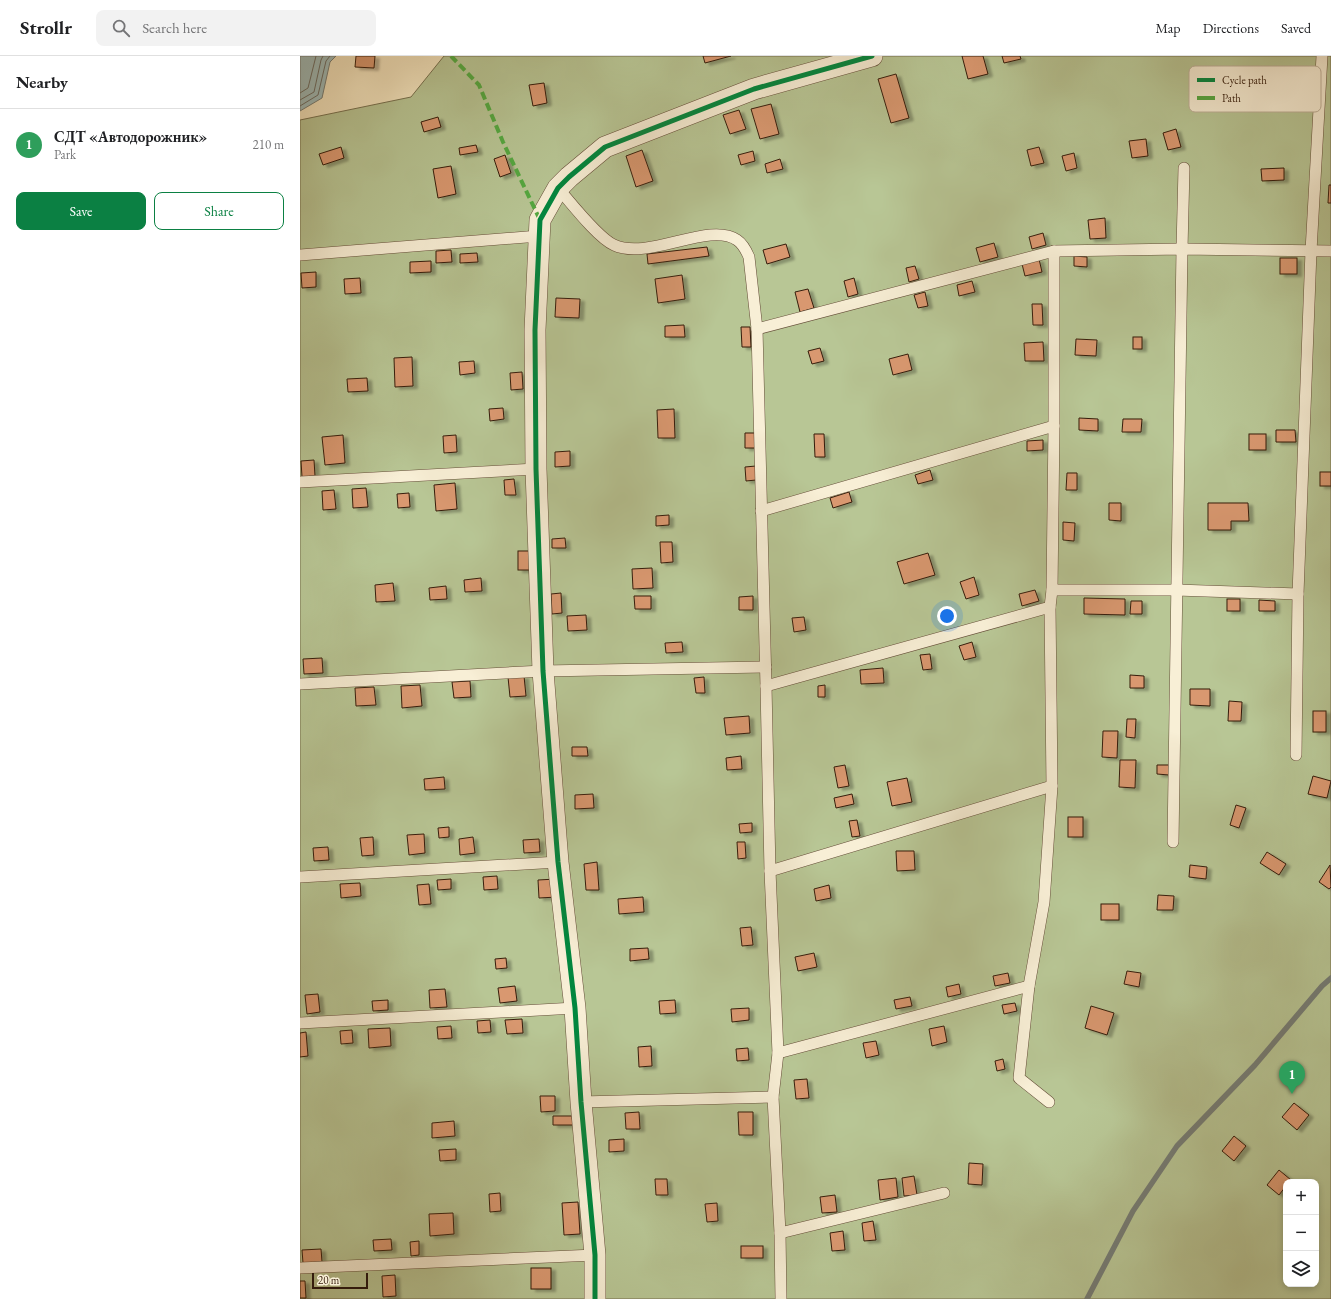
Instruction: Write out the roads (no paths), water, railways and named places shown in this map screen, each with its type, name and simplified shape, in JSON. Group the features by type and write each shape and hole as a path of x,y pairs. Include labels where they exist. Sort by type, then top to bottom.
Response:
{"street":[{"path":"595,1299 595,1255 581,1102 575,1008 558,862 543,671 536,469 535,330 540,220 558,188 605,147 754,89 872,56"}],"lane":[{"path":"1296,755 1298,594 1311,251 1325,63"},
{"path":"1173,842 1184,168"},
{"path":"558,188 604,239 625,249 640,249 714,235 727,235 737,240 745,247 749,257 757,329 770,871 778,1052 773,1097 780,1233 781,1299"},
{"path":"300,255 539,236"},
{"path":"757,329 1054,251 1182,249 1331,251"},
{"path":"1049,1102 1019,1078 1029,986 1044,902 1052,786 1050,607 1052,590 1054,426 1054,251"},
{"path":"761,511 1054,426"},
{"path":"300,482 536,469"},
{"path":"1052,590 1176,590 1298,594"},
{"path":"766,686 1050,607"},
{"path":"300,684 543,671 766,667"},
{"path":"770,871 1052,786"},
{"path":"300,877 558,862"},
{"path":"778,1052 1029,986"},
{"path":"300,1022 575,1008"},
{"path":"581,1102 773,1097"},
{"path":"780,1233 944,1193"},
{"path":"300,1268 595,1255"}],"water":[{"path":"300,56 336,56 330,62 322,98 300,111"}],"waterway":[{"path":"1087,1299 1133,1211 1177,1146 1255,1065 1322,986 1331,978"}],"place":[{"name":"СДТ «Автодорожник»","path":"1292,1094"}]}
